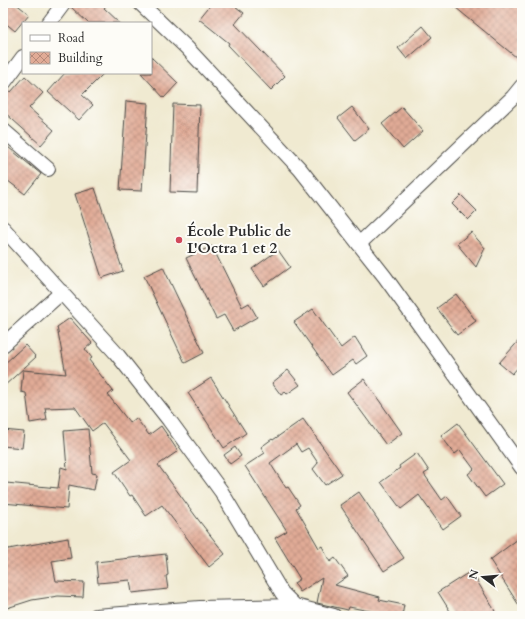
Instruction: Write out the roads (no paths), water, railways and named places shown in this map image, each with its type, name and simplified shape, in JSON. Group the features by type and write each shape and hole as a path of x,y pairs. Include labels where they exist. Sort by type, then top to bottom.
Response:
{"street":[{"path":"50,22 64,3"},
{"path":"140,3 187,48 300,169 385,277 522,468"},
{"path":"3,84 22,58"},
{"path":"359,244 513,97 522,86"},
{"path":"3,130 48,169"},
{"path":"3,228 116,353 169,420 221,491 282,593 295,611"},
{"path":"3,345 62,292"},
{"path":"96,616 200,608 295,611 334,616"}],"place":[{"name":"École Public de L'Octra 1 et 2","path":"179,240"}]}
